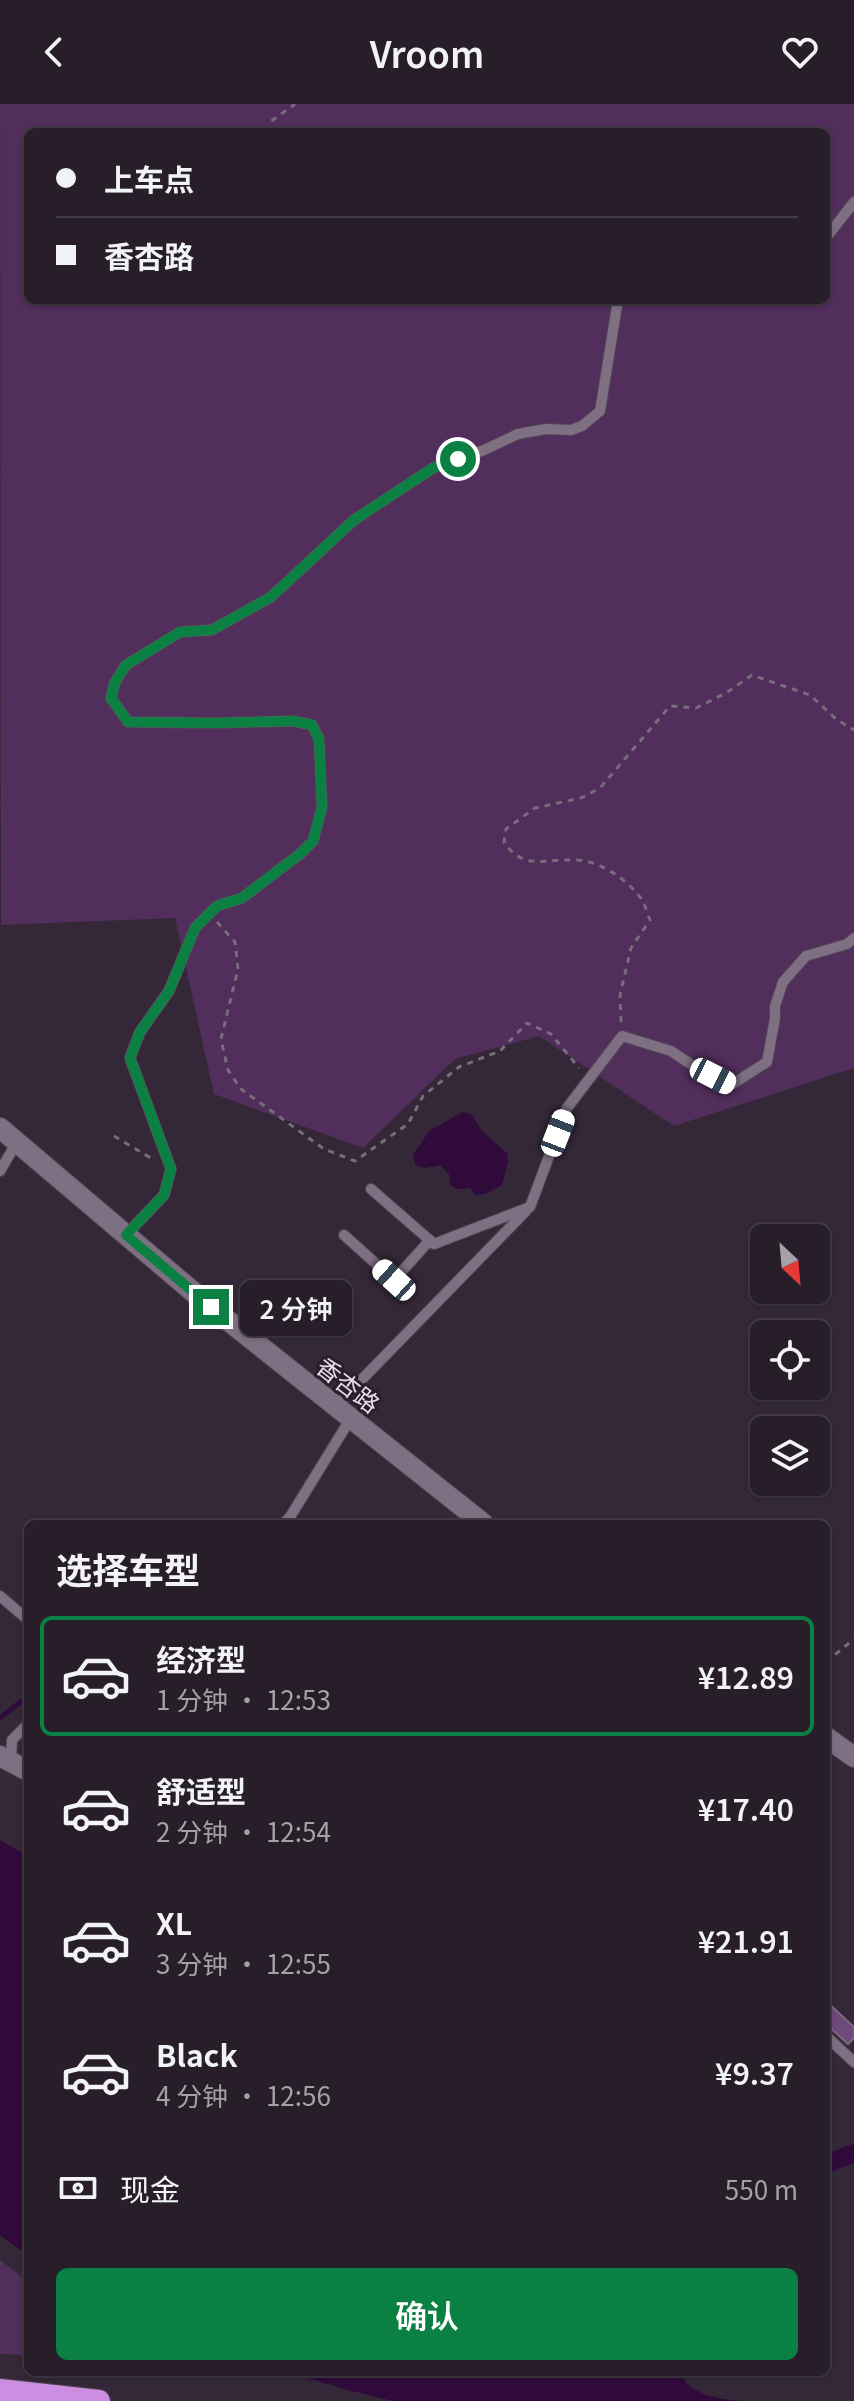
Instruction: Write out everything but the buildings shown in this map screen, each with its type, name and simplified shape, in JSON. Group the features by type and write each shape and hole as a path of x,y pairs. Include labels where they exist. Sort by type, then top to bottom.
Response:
{"highway":[{"path":"0,2390 99,2401"}],"street":[{"name":"香杏路","path":"0,1128 211,1307 479,1520"},
{"path":"830,1740 854,1757"}],"lane":[{"path":"830,233 854,202"},
{"path":"126,1235 164,1195 171,1169 130,1058 140,1032 169,991 195,928 217,906 242,898 300,854 313,841 322,807 319,739 312,725 293,721 128,722 111,698 115,682 126,665 180,632 212,630 271,597 354,520 433,468 518,434 546,429 571,430 582,426 600,411 617,304"},
{"path":"287,1520 344,1412 530,1207 567,1108 622,1036 671,1051 731,1085 767,1062 775,1006 783,982 806,956 847,944 854,938"},
{"path":"0,1171 17,1142"},
{"path":"371,1189 434,1244 530,1207"},
{"path":"344,1235 394,1280 430,1240"},
{"path":"0,1596 24,1617"},
{"path":"13,1763 12,1740 24,1728"},
{"path":"830,2040 854,2062"}],"path":[{"path":"271,128 270,122 295,104"},
{"path":"622,1036 620,995 631,948 650,920 641,898 612,871 580,860 529,862 510,851 504,842 506,829 535,808 581,798 600,788 670,706 696,708 752,675 810,695 836,719 854,730"},
{"path":"210,913 235,942 238,969 221,1039 228,1070 241,1089 324,1149 355,1161 408,1124 423,1096 459,1067 500,1051 527,1023 551,1034 590,1079"},
{"path":"114,1136 171,1169"},
{"path":"830,1659 854,1639"}],"shaded area":[{"path":"0,104 854,104 854,1068 674,1126 539,1036 455,1059 363,1148 214,1094 175,918 1,925"},
{"path":"463,1112 472,1115 482,1131 507,1153 502,1185 485,1194 475,1195 470,1188 456,1189 450,1185 449,1174 440,1165 426,1168 416,1166 413,1155 429,1131"},
{"path":"0,1840 24,1854 24,2253 0,2235"},
{"path":"0,2260 24,2279 24,2355 0,2354"},
{"path":"301,2376 682,2376 697,2391 741,2401 393,2401"}],"waterway":[{"path":"0,1718 24,1699"},
{"path":"830,2162 854,2153"}],"route":[{"path":"211,1307 126,1235 164,1195 171,1169 130,1058 140,1032 169,991 195,928 217,906 242,898 313,841 322,807 319,739 312,725 293,721 128,722 111,698 115,682 126,665 180,632 212,630 271,597 354,520 433,468 458,459"}]}
